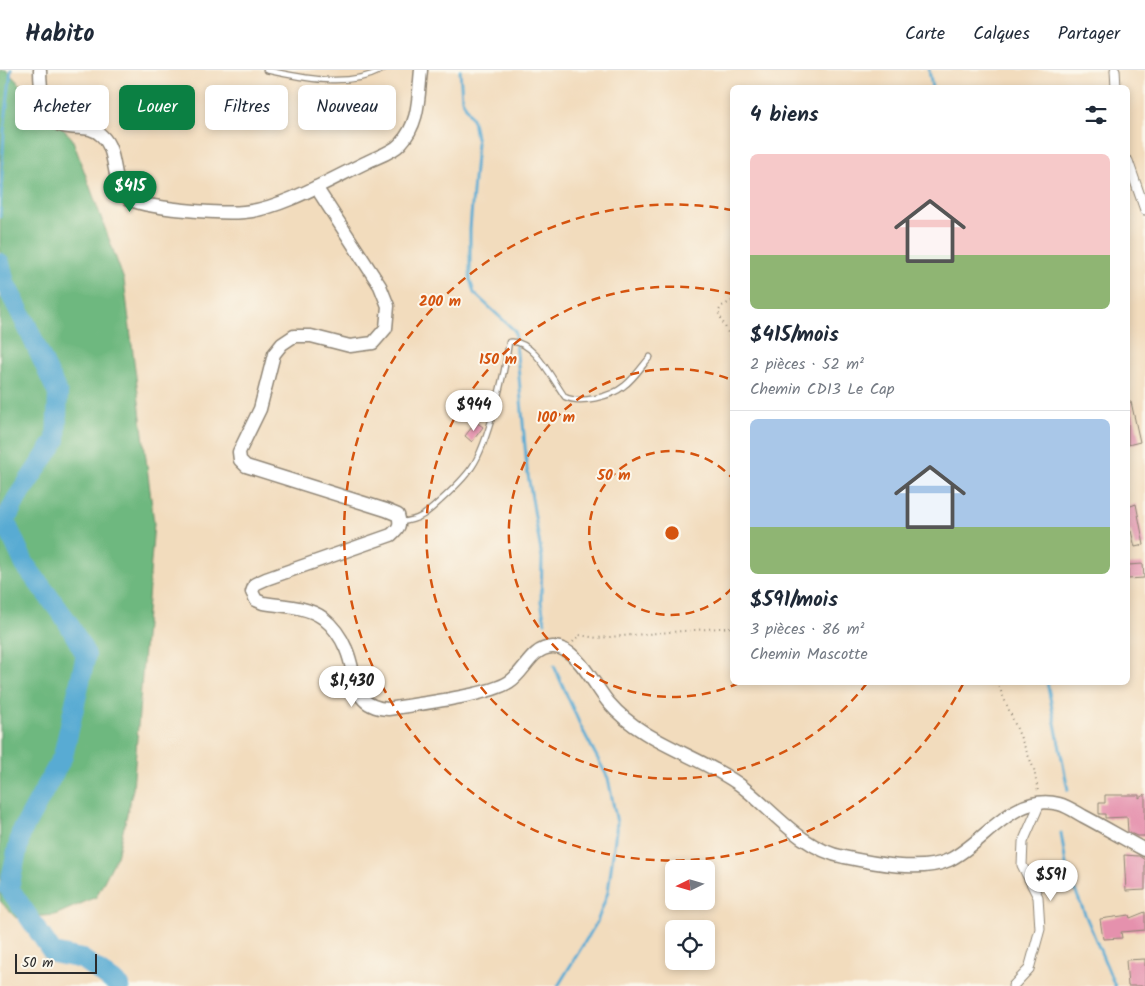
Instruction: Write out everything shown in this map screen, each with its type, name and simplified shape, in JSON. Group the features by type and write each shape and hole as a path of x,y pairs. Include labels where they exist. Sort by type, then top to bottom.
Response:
{"main road":[{"path":"40,70 42,98 54,120 62,126 88,127 103,137 111,151 120,186 129,198 146,205 245,212 273,205 316,187 398,146 416,121 421,70"},
{"path":"316,187 380,286 388,306 386,328 373,343 350,346 311,336 294,336 282,344 274,354 260,409 239,452 240,460 246,466 386,510 398,515 400,522 399,528 391,534 266,579 255,584 252,592 256,600 263,603 310,611 334,628 346,650 357,689 364,701 375,708 388,709 490,690 510,682 540,649 553,646 566,649 578,661 610,704 631,722 662,744 738,784 805,841 822,852 863,860 928,866 949,860 1005,817 1021,808 1040,803 1060,804 1145,850"}],"street":[{"path":"1115,70 1116,85"},
{"path":"1130,168 1145,210"},
{"path":"1013,986 1029,969 1040,929 1038,897 1022,865 1023,842 1040,803"}],"lane":[{"path":"266,70 332,81 374,74 382,70"},
{"path":"400,522 422,518 460,483 473,467 483,447 507,358 509,342 516,341 529,347 565,397 571,400 580,400 605,394 624,386 650,357"}],"path":[{"path":"730,302 722,306 718,312 730,337"},
{"path":"566,649 579,635 597,638 730,627"},
{"path":"998,685 1034,769 1040,803"}],"green space":[{"path":"0,70 6,70 21,85 15,85 15,130 64,130 72,138 124,280 154,523 133,789 117,856 96,897 55,915 16,918 0,901"}],"building":[{"path":"1130,402 1131,402 1140,442 1130,444"},
{"path":"476,422 483,427 472,442 465,436"},
{"path":"1136,504 1144,545 1135,547 1130,531 1130,506"},
{"path":"1143,564 1144,578 1130,579 1130,565"},
{"path":"1145,794 1145,836 1137,836 1128,832 1127,817 1105,818 1105,814 1099,814 1099,803 1105,803 1105,795 1139,795 1139,798"},
{"path":"1124,855 1139,856 1145,860 1145,890 1126,891"},
{"path":"1145,912 1145,930 1121,932 1122,938 1103,939 1100,919 1129,915 1130,918"},
{"path":"1145,959 1145,986 1128,986 1126,960"}],"waterway":[{"path":"0,217 4,131 11,70"},
{"path":"460,70 462,99 473,121 477,143 470,229 470,279 474,293 515,331 527,469 542,558 541,602 545,623"},
{"path":"929,70 932,85"},
{"path":"0,263 5,283 58,394 56,440 17,498 5,521 25,565 67,621 86,655 63,756 21,833 9,888 53,953 82,959 120,986"},
{"path":"554,666 581,727 608,778 617,823 608,892 597,922 558,986"},
{"path":"1048,685 1068,790"},
{"path":"1061,833 1067,871 1115,986"}]}
